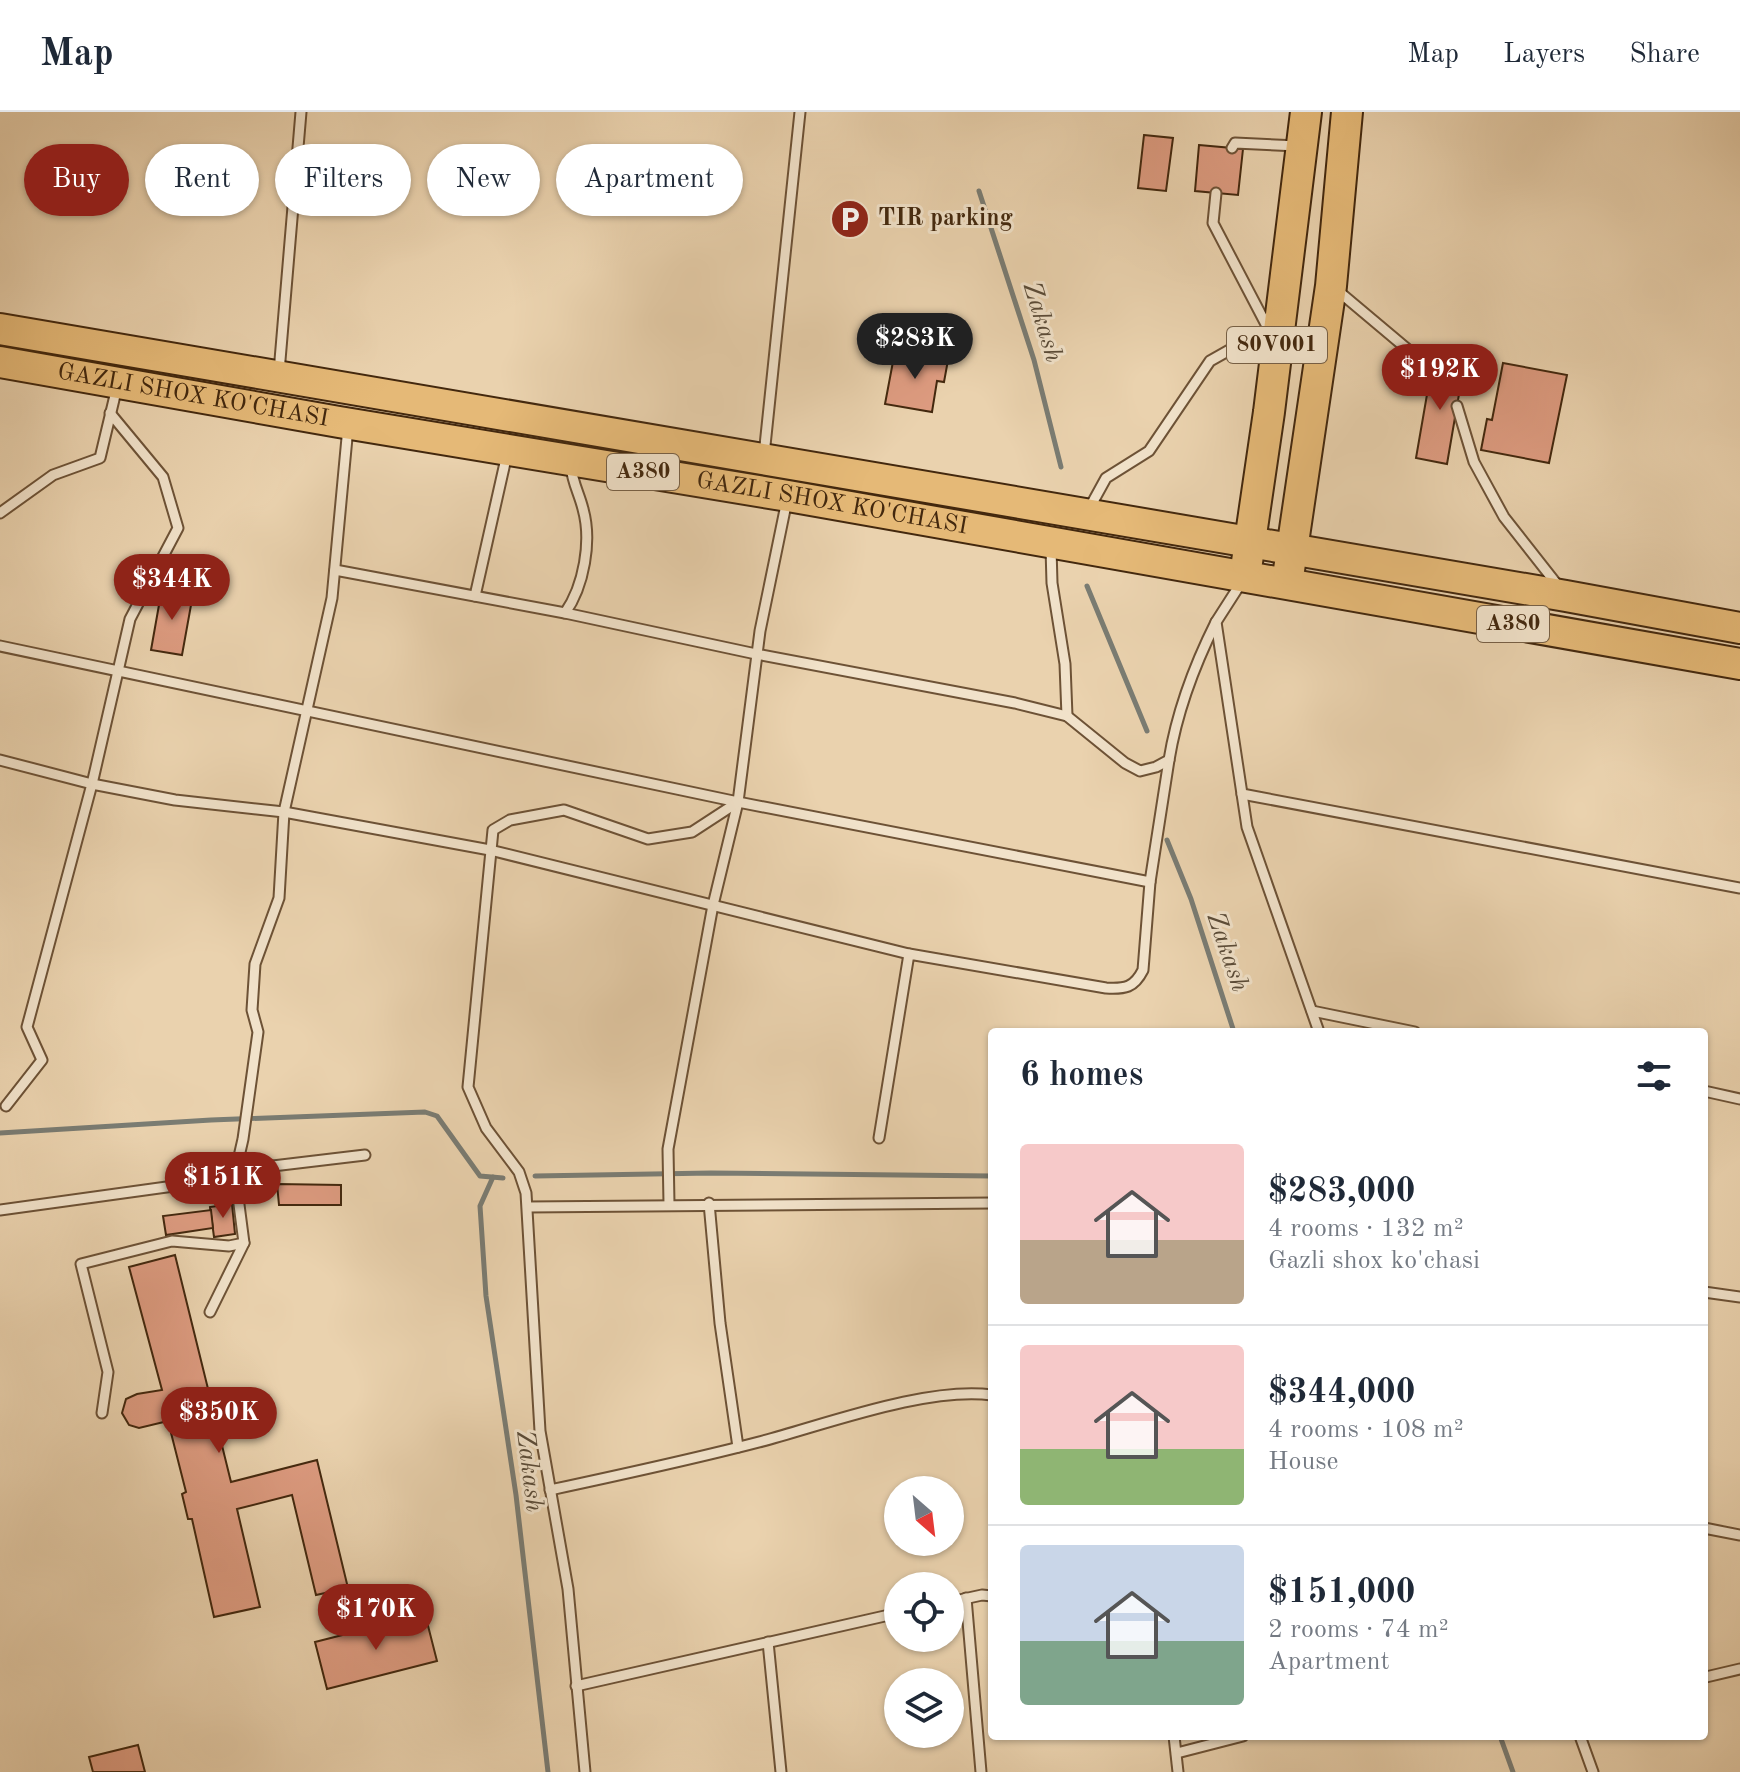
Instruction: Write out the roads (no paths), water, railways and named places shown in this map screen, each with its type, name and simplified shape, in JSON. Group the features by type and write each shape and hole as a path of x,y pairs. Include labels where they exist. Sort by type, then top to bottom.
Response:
{"highway":[{"name":"80V001","path":"1245,577 1306,112"},
{"name":"80V001","path":"1287,584 1331,286 1347,112"},
{"name":"GAZLI SHOX KO'CHASI","path":"0,329 1250,543"},
{"name":"GAZLI SHOX KO'CHASI","path":"0,362 1287,584"},
{"name":"A380","path":"1250,543 1740,628"},
{"name":"A380","path":"1287,584 1740,664"}],"lane":[{"path":"279,379 301,112"},
{"path":"764,459 800,112"},
{"path":"1232,148 1235,143 1280,143 1302,147"},
{"path":"1086,516 1106,478 1149,451 1210,361 1233,348 1276,350 1213,223 1216,193"},
{"path":"1331,286 1431,369"},
{"path":"0,513 53,475 100,458 118,383"},
{"path":"1457,406 1474,462 1504,517 1566,596"},
{"path":"6,1106 42,1060 27,1027 92,784 130,619 178,528 163,477 110,413"},
{"path":"210,1312 244,1243 235,1174 258,1032 252,1010 255,964 279,898 284,812 332,598 349,423"},
{"path":"475,596 508,450"},
{"path":"565,613 576,593 585,556 583,510 573,487 570,460"},
{"path":"669,1204 668,1149 713,905 738,802 756,654 788,496"},
{"path":"1051,543 1052,583 1063,651 1067,716"},
{"path":"335,570 1015,703 1067,716 1125,763 1140,771 1169,760"},
{"path":"0,760 92,784 175,800 284,812 490,850 909,954 1123,989 1137,983 1143,970 1150,882 1178,717 1196,663 1216,622 1245,577"},
{"path":"1216,622 1247,827 1318,1028"},
{"path":"0,646 738,802 1150,882"},
{"path":"1242,794 1740,888"},
{"path":"585,1772 568,1589 540,1431 528,1207 519,1172 486,1128 468,1087 493,830 510,820 564,810 648,839 692,832 738,802"},
{"path":"879,1138 909,954"},
{"path":"1312,1011 1395,1028"},
{"path":"1708,1092 1740,1099"},
{"path":"0,1210 210,1181 256,1168 365,1155"},
{"path":"528,1207 709,1203 988,1203"},
{"path":"709,1203 720,1323 738,1447"},
{"path":"102,1413 108,1372 81,1264 172,1241 229,1246 244,1243"},
{"path":"1708,1293 1740,1297"},
{"path":"550,1490 738,1447 900,1404 970,1392 988,1394"},
{"path":"1708,1529 1740,1535"},
{"path":"981,1772 966,1598 988,1596"},
{"path":"576,1686 884,1616"},
{"path":"768,1642 781,1772"},
{"path":"1708,1677 1740,1669"},
{"path":"1175,1740 1178,1772"},
{"path":"1177,1753 1227,1740"},
{"path":"1581,1740 1593,1772"}],"waterway":[{"name":"Zakash","path":"979,191 1034,360 1061,467"},
{"name":"Zakash","path":"1087,586 1147,731"},
{"name":"Zakash","path":"1167,840 1191,899 1233,1028"},
{"name":"Zakash","path":"0,1133 211,1120 425,1112 437,1116 480,1176 503,1178"},
{"name":"Zakash","path":"535,1176 711,1173 988,1176"},
{"name":"Zakash","path":"493,1177 480,1206 486,1296 516,1495 548,1772"},
{"name":"Zakash","path":"1501,1740 1513,1772"}],"place":[{"name":"TIR parking","path":"850,219"}]}
